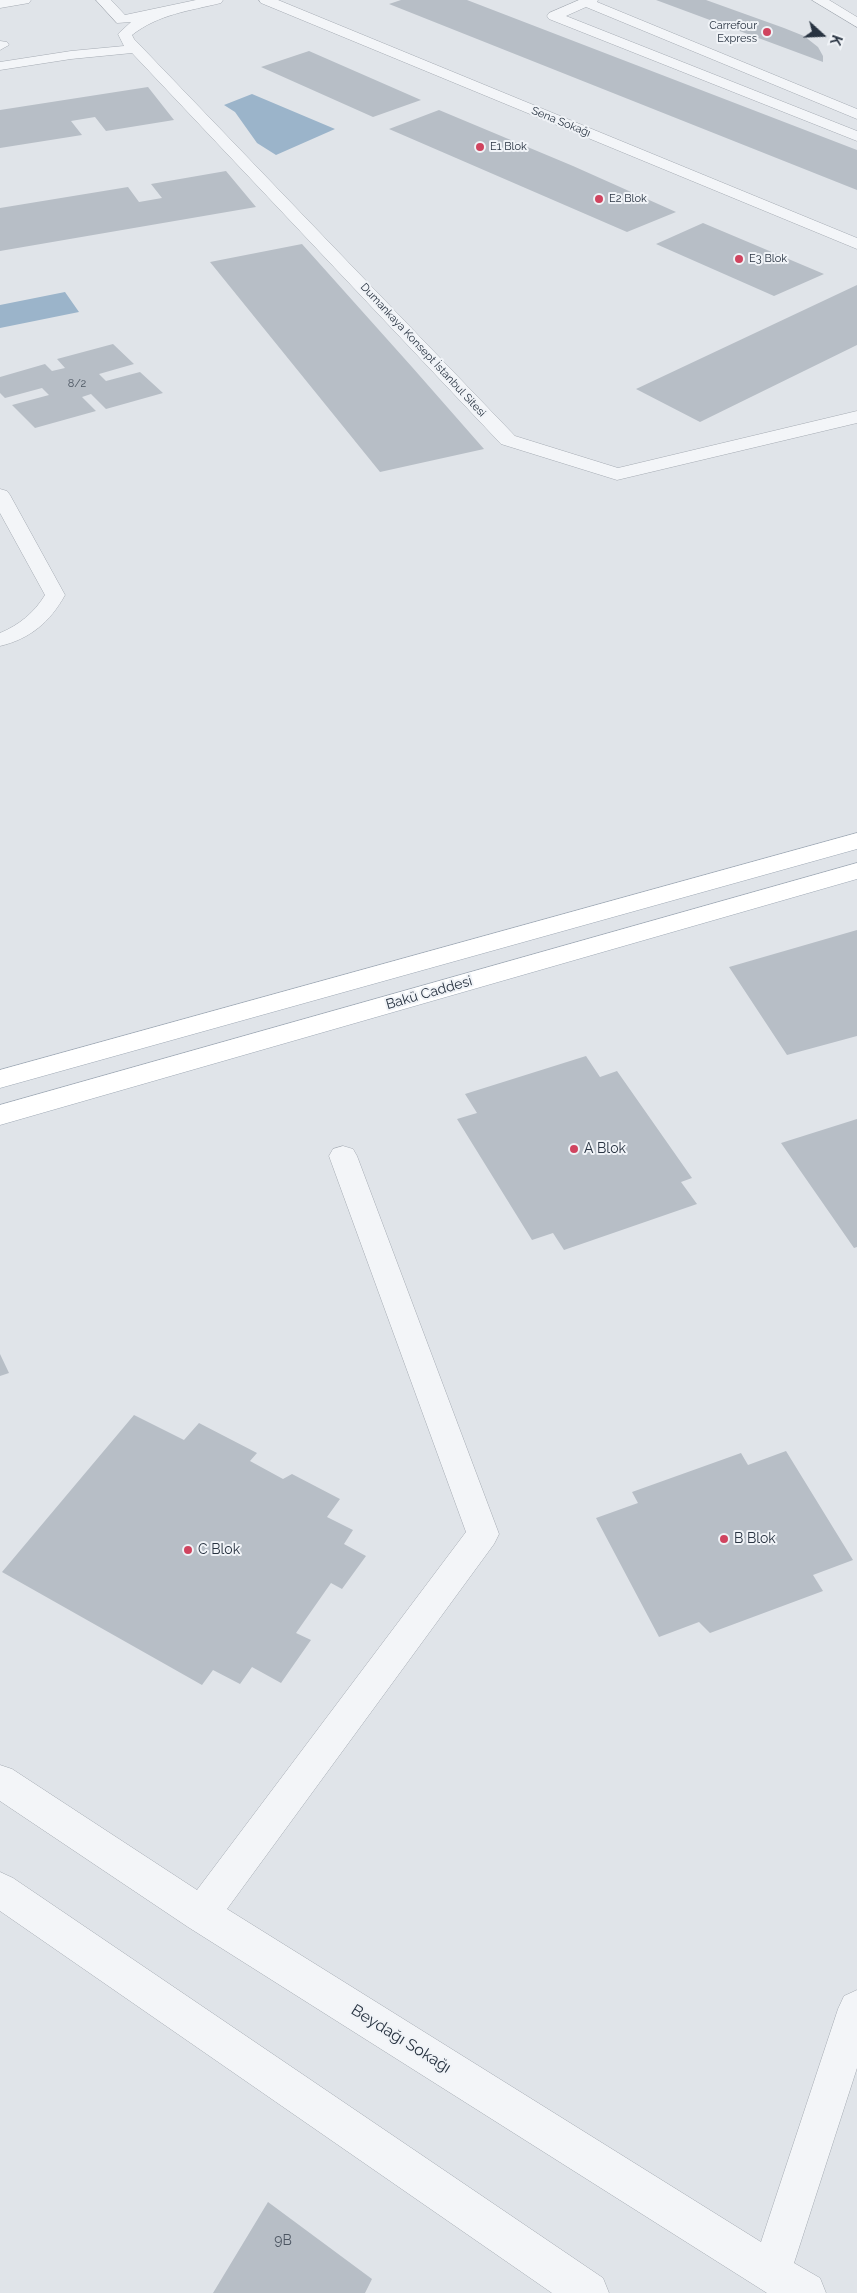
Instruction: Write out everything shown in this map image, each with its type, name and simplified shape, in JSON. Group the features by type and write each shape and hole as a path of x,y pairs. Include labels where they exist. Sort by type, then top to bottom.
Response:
{"main road":[{"path":"0,1078 857,841"},
{"name":"Bakü Caddesi","path":"0,1115 857,871"}],"street":[{"path":"0,4 24,0"},
{"path":"103,0 122,20 165,5 216,0"},
{"name":"Sena Sokağı","path":"266,0 857,244"},
{"path":"819,0 857,23"},
{"path":"857,114 589,1 554,16 857,136"},
{"path":"0,66 71,55 133,49 125,34 165,5"},
{"name":"Dumankaya Konsept İstanbul Sitesi","path":"133,49 508,440 617,474 857,417"},
{"path":"0,495 55,595 45,612 32,624 16,636 0,640"},
{"path":"201,1914 483,1534 343,1156"},
{"name":"Beydağı Sokağı","path":"0,1781 201,1914 805,2293"},
{"path":"0,1890 588,2293"},
{"path":"771,2272 857,2009"}],"water":[{"path":"252,94 335,129 276,155 257,143 235,112 224,105"},
{"path":"65,292 79,312 0,328 0,305"}],"building":[{"path":"401,0 467,0 857,150 857,190 389,4"},
{"name":"Carrefour Express","path":"656,0 706,0 784,28 804,36 818,47 823,56 823,62"},
{"path":"309,51 421,100 373,117 261,67"},
{"path":"148,87 174,120 106,131 95,117 71,121 82,135 0,148 0,110"},
{"path":"439,110 573,166 676,212 627,232 389,129"},
{"path":"226,171 256,207 0,251 0,208 128,187 139,202 162,198 151,184"},
{"name":"E3 Blok","path":"703,223 824,274 774,296 656,244"},
{"path":"302,244 484,449 380,472 210,262"},
{"path":"857,285 857,345 700,422 636,389"},
{"path":"113,344 134,364 99,374 106,381 140,372 163,393 106,409 91,394 82,397 96,411 35,428 12,405 49,395 42,388 5,398 0,393 0,377 45,364 52,371 65,368 57,359"},
{"path":"857,930 857,1036 787,1055 729,967"},
{"name":"A Blok","path":"586,1056 600,1077 617,1071 692,1178 681,1182 697,1204 564,1250 553,1233 532,1240 457,1119 477,1113 465,1094"},
{"path":"857,1119 857,1247 854,1248 781,1143"},
{"path":"0,1354 9,1373 0,1376"},
{"name":"C Blok","path":"134,1415 184,1440 199,1423 257,1453 250,1461 283,1479 292,1474 340,1499 327,1517 353,1530 344,1544 366,1556 342,1589 331,1583 296,1633 311,1640 281,1683 252,1667 240,1684 213,1670 202,1685 2,1572"},
{"name":"B Blok","path":"786,1451 853,1560 813,1575 823,1591 710,1633 699,1622 659,1637 596,1518 638,1503 632,1492 741,1453 748,1465"},
{"path":"268,2202 372,2279 365,2293 213,2293"}],"place":[{"name":"Carrefour Express","path":"767,32"},
{"name":"E1 Blok","path":"480,147"},
{"name":"E2 Blok","path":"599,199"},
{"name":"E3 Blok","path":"739,259"},
{"name":"A Blok","path":"574,1149"},
{"name":"B Blok","path":"724,1539"},
{"name":"C Blok","path":"188,1550"}]}
